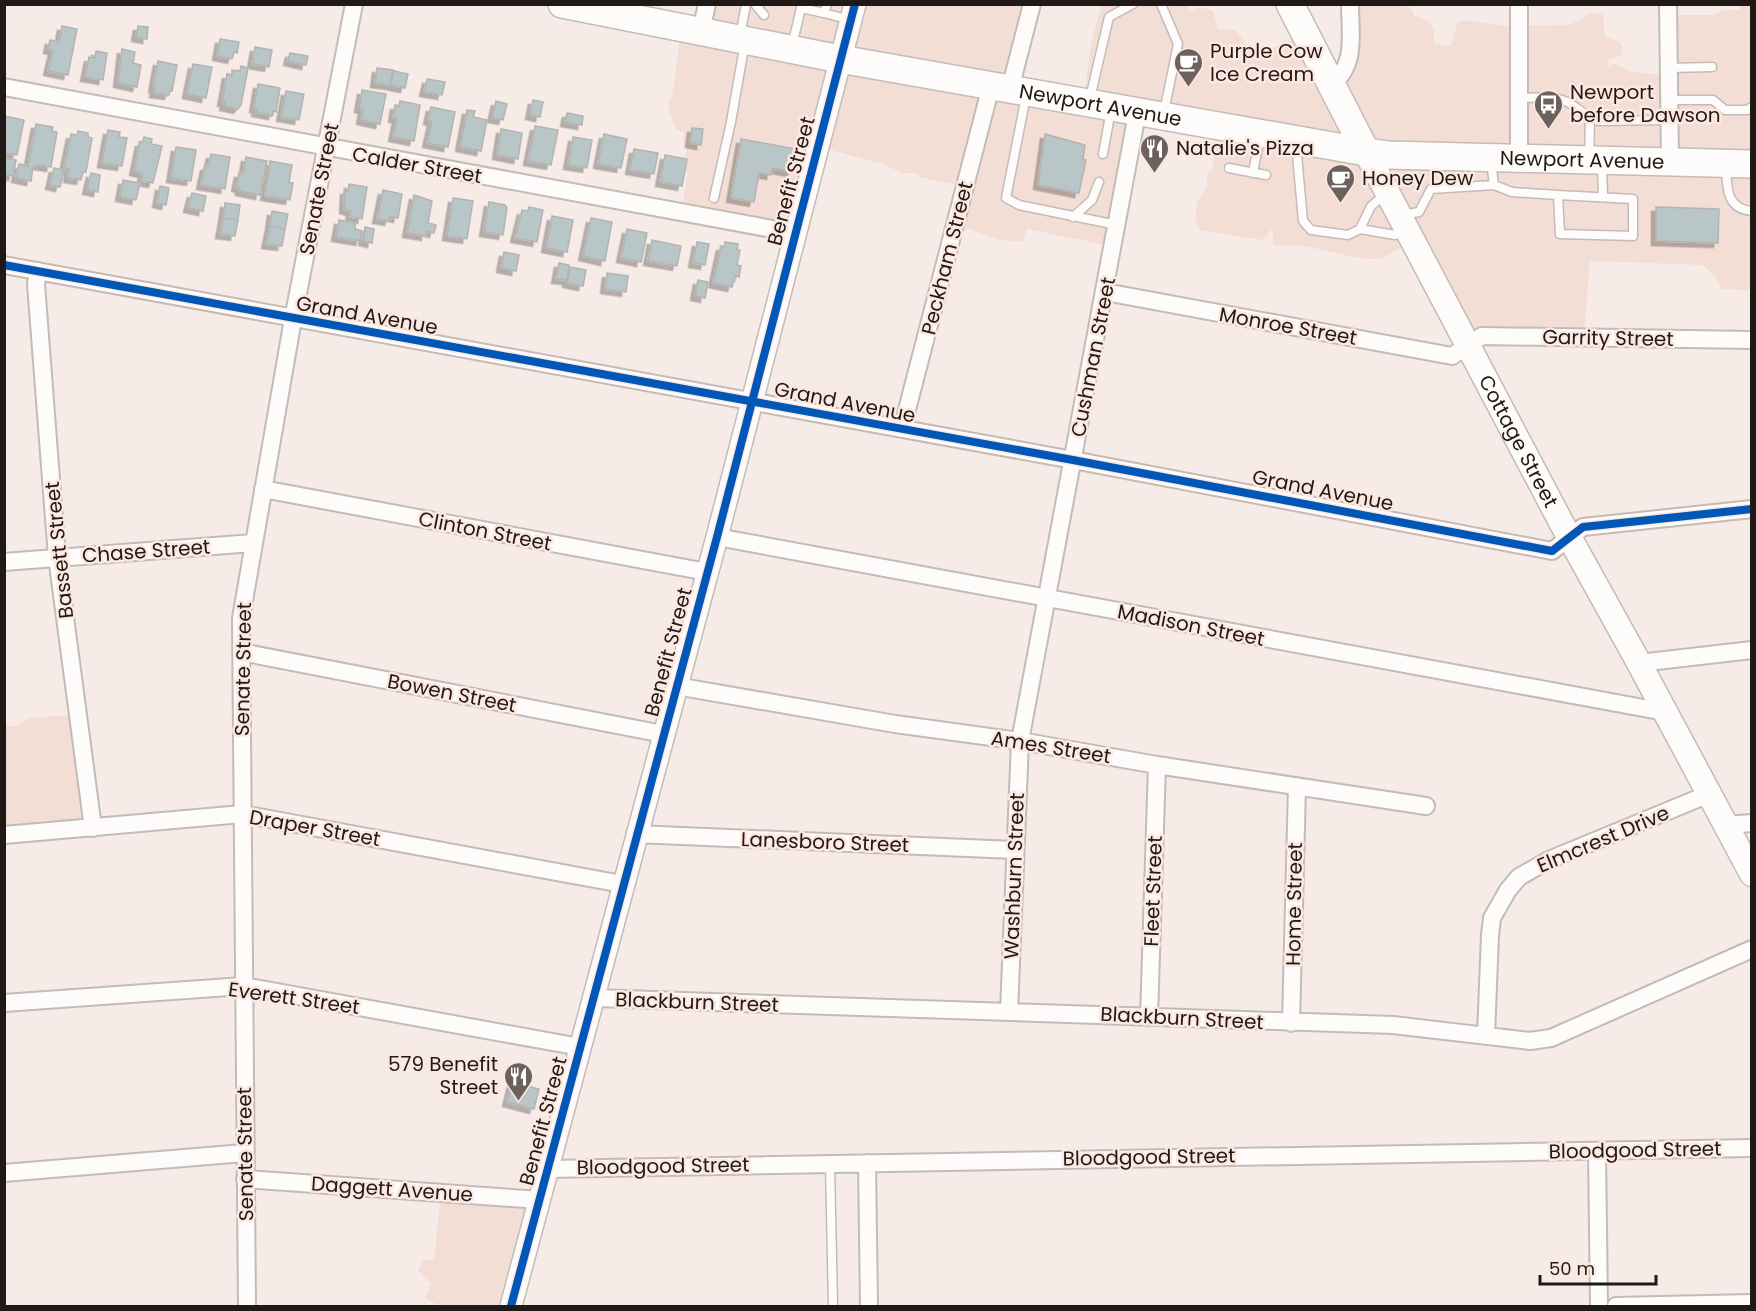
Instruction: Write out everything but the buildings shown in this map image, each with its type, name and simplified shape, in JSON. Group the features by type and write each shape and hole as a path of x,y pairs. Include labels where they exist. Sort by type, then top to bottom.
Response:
{"main road":[{"name":"Newport Avenue","path":"562,4 791,50 1366,152 1520,159 1739,164"},
{"name":"Cottage Street","path":"1290,4 1468,346 1752,874"}],"street":[{"name":"Senate Street","path":"247,1306 241,618 293,319 354,4"},
{"path":"701,31 707,4"},
{"name":"Peckham Street","path":"902,429 1009,90 1032,4"},
{"path":"1332,84 1343,75 1348,64 1350,4"},
{"path":"1519,4 1520,159"},
{"path":"1668,4 1670,162"},
{"name":"Benefit Street","path":"511,1306 594,998 635,834 717,537 750,401 853,12"},
{"name":"Calder Street","path":"4,87 795,233"},
{"name":"Cushman Street","path":"1020,741 1117,225 1125,111"},
{"name":"Grand Avenue","path":"4,265 1073,460 1552,551 1582,527 1752,509"},
{"name":"Bassett Street","path":"38,271 36,284 57,557 93,828"},
{"name":"Monroe Street","path":"1105,292 1452,356 1468,346"},
{"name":"Garrity Street","path":"1468,346 1482,336 1752,340"},
{"name":"Clinton Street","path":"263,489 707,572"},
{"name":"Madison Street","path":"717,537 1665,712"},
{"name":"Chase Street","path":"4,562 253,543"},
{"path":"1640,663 1752,650"},
{"name":"Bowen Street","path":"241,652 663,734"},
{"name":"Ames Street","path":"676,686 895,724 1020,741 1157,765 1426,806"},
{"name":"Washburn Street","path":"1009,1012 1020,741"},
{"name":"Fleet Street","path":"1149,1017 1157,765"},
{"name":"Home Street","path":"1291,1023 1297,786"},
{"name":"Elmcrest Drive","path":"1486,1036 1492,918 1508,890 1519,877 1549,860 1709,794"},
{"name":"Draper Street","path":"4,836 242,814 622,884"},
{"path":"1726,825 1752,823"},
{"name":"Lanesboro Street","path":"635,834 1014,850"},
{"name":"Blackburn Street","path":"594,998 1393,1025 1530,1041 1551,1038 1752,950"},
{"name":"Everett Street","path":"4,1003 243,986 580,1047"},
{"name":"Bloodgood Street","path":"547,1168 1752,1148"},
{"path":"1597,1151 1599,1306"},
{"path":"4,1173 244,1153"},
{"path":"867,1163 869,1306"},
{"name":"Daggett Avenue","path":"245,1179 540,1200"},
{"path":"1616,1306 1752,1303"}],"lane":[{"path":"714,198 732,122 746,4"},
{"path":"756,4 764,15"},
{"path":"1125,111 1109,17 1133,4"},
{"path":"1103,154 1125,111 1178,44 1161,4"},
{"path":"790,6 853,12"},
{"path":"791,50 800,6"},
{"path":"788,19 798,21"},
{"path":"1669,68 1712,66"},
{"path":"1009,90 1006,198 1019,206 1117,225"},
{"path":"1519,98 1561,99 1574,105 1590,119 1669,120"},
{"path":"1669,100 1713,100 1725,110 1747,110 1752,107"},
{"path":"1590,119 1603,197"},
{"path":"1253,173 1260,135"},
{"path":"1295,141 1304,221 1311,230 1348,235 1360,229 1395,235 1403,223 1419,212 1431,189 1494,185 1512,192 1633,199 1633,236 1560,234 1558,195"},
{"path":"1491,158 1494,185"},
{"path":"1739,164 1727,190 1733,204 1742,210 1752,211"},
{"path":"1229,168 1266,175"},
{"path":"1073,217 1092,200 1099,182"},
{"path":"1360,229 1371,206 1387,193"},
{"path":"830,1163 833,1306"}],"shaded area":[{"path":"1356,4 1403,4 1411,8 1414,15 1430,22 1434,30 1434,43 1451,46 1457,23 1463,20 1508,26 1570,25 1592,12 1603,14 1605,37 1620,42 1623,50 1621,56 1608,59 1609,67 1614,63 1631,72 1664,75 1667,15 1716,15 1723,10 1740,10 1741,5 1751,5 1751,290 1721,289 1715,276 1703,265 1590,261 1584,334 1464,339 1408,244 1381,259 1363,259 1300,245 1274,246 1272,229 1262,240 1199,230 1195,215 1198,201 1207,187 1207,174 1213,169 1214,148 1221,130 1137,115 1107,245 1027,229 1022,242 1000,240 954,224 961,186 921,177 917,173 903,173 880,163 815,146 791,233 681,212 688,173 680,167 687,150 683,143 684,132 676,129 668,107 673,92 681,31 695,31 702,5 1030,5 1007,87 1083,101 1092,39 1102,5 1186,5 1190,11 1199,7 1213,11 1218,29 1235,30 1250,49 1265,52 1297,35 1342,74"},
{"path":"73,715 88,825 5,837 5,725 14,727 28,718"},
{"path":"441,1194 534,1200 509,1306 439,1306 425,1298 431,1284 418,1270 423,1261 434,1259"}],"cycle path":[{"path":"511,1306 717,537 855,4"},
{"path":"4,265 1073,460 1552,551 1583,527 1752,509"}],"place":[{"name":"Purple Cow Ice Cream","path":"1189,88"},
{"name":"Newport before Dawson","path":"1549,130"},
{"name":"Natalie's Pizza","path":"1155,174"},
{"name":"Honey Dew","path":"1341,204"},
{"name":"579 Benefit Street","path":"519,1102"}]}
